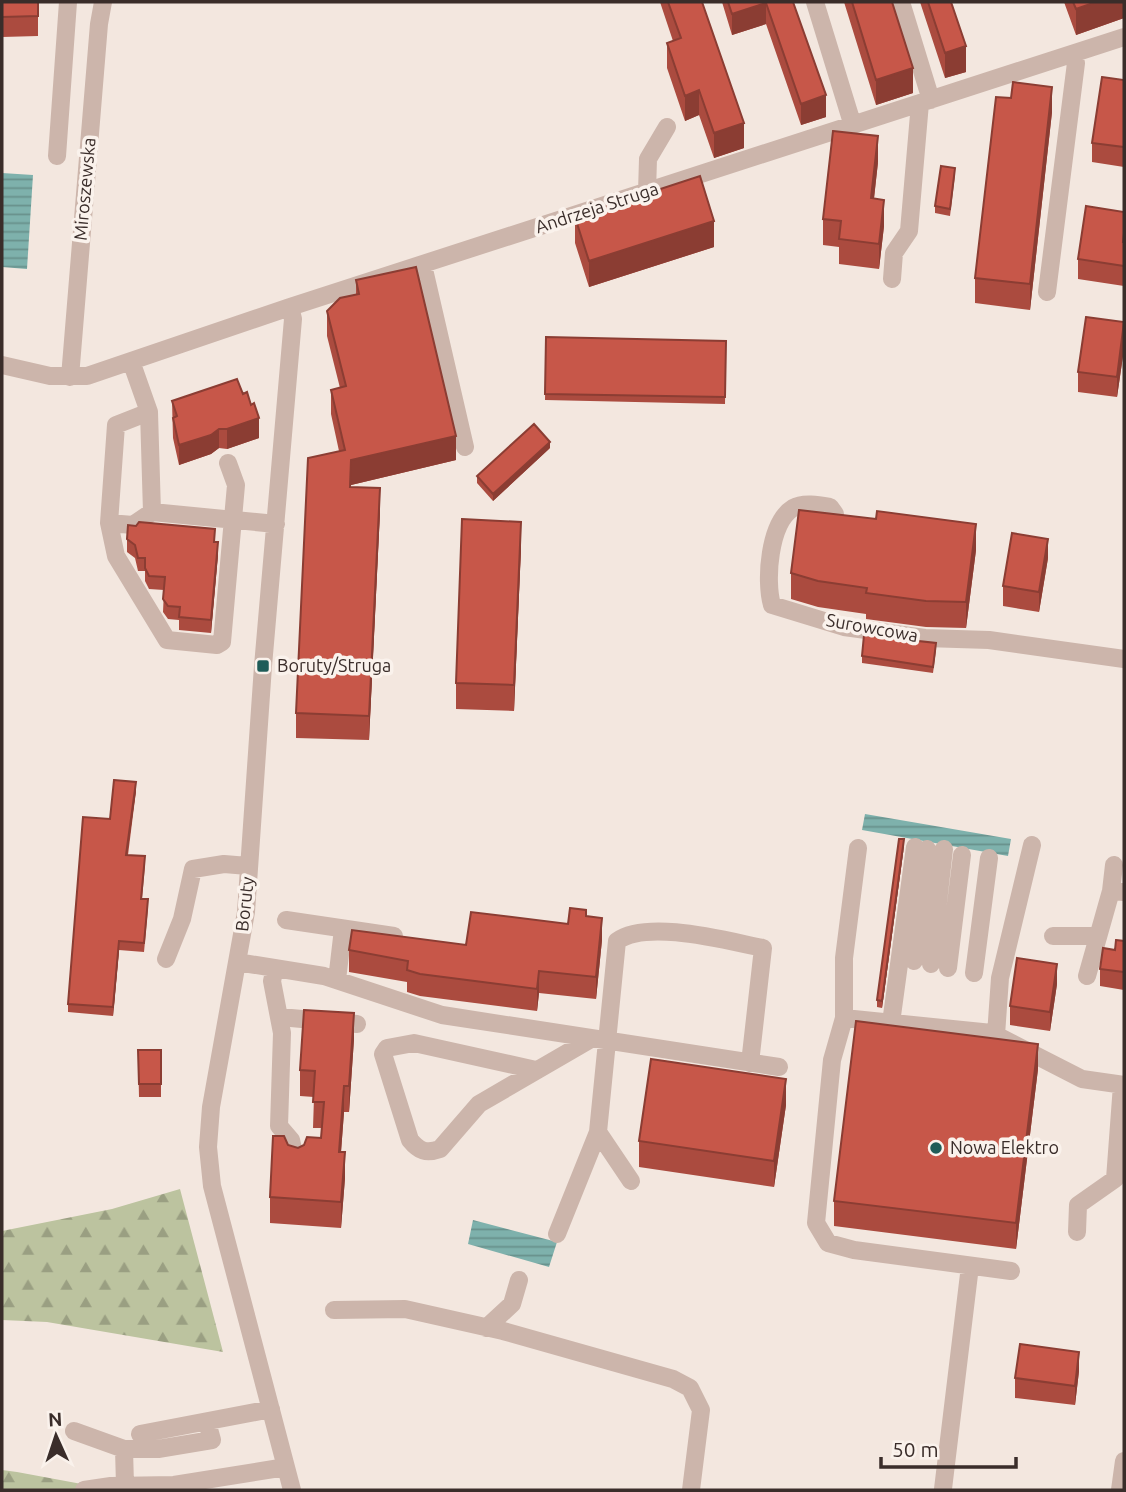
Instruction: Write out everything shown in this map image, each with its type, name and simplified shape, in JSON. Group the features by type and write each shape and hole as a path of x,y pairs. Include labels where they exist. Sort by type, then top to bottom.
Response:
{"street":[{"path":"57,156 68,2"},
{"name":"Miroszewska","path":"70,377 103,2"},
{"path":"815,2 853,126"},
{"path":"892,279 894,253 909,231 925,102 901,2"},
{"name":"Andrzeja Struga","path":"70,377 87,376 290,307 1124,37"},
{"path":"1047,292 1076,63 1073,54"},
{"path":"647,192 648,159 667,127"},
{"path":"423,265 465,447"},
{"name":"Boruty","path":"290,307 293,319 246,912 211,1107 208,1147 212,1185 292,1490"},
{"path":"131,361 149,412 152,512"},
{"path":"2,365 70,377"},
{"path":"149,412 116,425 109,523 116,556 167,639 217,645 222,642 236,485 228,463"},
{"name":"Surowcowa","path":"835,514 830,507 813,504 794,507 781,518 768,568 772,605 844,627 925,638 989,640 1124,659"},
{"path":"109,523 133,525 152,512 276,524"},
{"path":"996,1035 1000,978 1032,845"},
{"path":"858,848 844,958 844,1018 832,1060 816,1223 828,1243 854,1250 1011,1271"},
{"path":"891,1023 945,924 940,888 929,848 923,963"},
{"path":"923,963 940,888 962,855"},
{"path":"974,973 989,858"},
{"path":"166,959 182,919 193,869 224,864 248,866"},
{"path":"1087,976 1098,936 1118,892 1114,865"},
{"path":"982,915 1014,919"},
{"path":"286,920 402,937"},
{"path":"337,980 343,929"},
{"path":"557,1234 598,1132 599,1040 617,941 639,933 668,932 763,948 750,1063"},
{"path":"1053,936 1098,936"},
{"path":"237,962 337,980 442,1015 779,1067"},
{"path":"923,963 1000,978"},
{"path":"275,968 272,981 280,1017 279,1126 291,1140 296,1163"},
{"path":"280,1017 357,1024"},
{"path":"844,1018 996,1035 1082,1079 1123,1085 1115,1179 1079,1205 1077,1232"},
{"path":"536,1070 414,1043 387,1048 383,1054 410,1140 425,1152 440,1149 479,1104 536,1070 599,1040"},
{"path":"598,1132 631,1181"},
{"path":"943,1489 970,1266"},
{"path":"486,1328 512,1304 519,1280"},
{"path":"334,1310 405,1309 673,1379 690,1388 701,1410 691,1490"},
{"path":"140,1434 271,1409"},
{"path":"74,1431 124,1449 158,1449 212,1440 207,1422"},
{"path":"124,1449 125,1485"},
{"path":"1120,1490 1124,1461"},
{"path":"84,1490 125,1485 155,1488 234,1482 286,1467"}],"green space":[{"path":"180,1189 223,1352 47,1322 2,1320 2,1231 112,1209"},
{"path":"2,1470 17,1472 114,1490 2,1490"}],"water":[{"path":"2,173 33,175 27,269 2,267"},
{"path":"865,814 1011,839 1008,856 862,830"},
{"path":"473,1220 557,1242 549,1267 468,1244"}],"building":[{"path":"2,2 38,2 38,16 2,17"},
{"path":"668,2 702,2 744,123 714,133 699,90 685,96 667,43 681,38"},
{"path":"728,2 793,2 826,95 801,104 766,3 732,14"},
{"path":"852,2 892,2 913,68 876,80"},
{"path":"928,2 951,2 966,46 945,53"},
{"path":"1073,2 1096,2 1076,9"},
{"path":"1102,77 1124,80 1124,147 1092,143"},
{"path":"1013,82 1052,87 1030,284 975,278 996,97 1011,98"},
{"path":"833,131 878,136 871,198 884,200 879,244 839,239 841,221 823,219"},
{"path":"941,166 955,168 950,209 935,206"},
{"path":"700,176 714,221 589,261 575,217"},
{"path":"1086,206 1124,212 1124,266 1078,259"},
{"path":"416,267 456,436 351,460 350,487 380,488 369,716 296,713 308,458 345,450 331,390 346,386 327,311 340,298 359,294 356,280"},
{"path":"1086,317 1124,322 1117,377 1078,372"},
{"path":"546,337 726,341 725,397 545,394"},
{"path":"237,379 243,394 247,392 251,405 254,403 259,418 227,429 219,429 211,435 179,445 173,418 177,416 172,401"},
{"path":"534,424 550,442 493,494 477,476"},
{"path":"799,510 876,519 877,511 976,524 966,602 926,601 866,593 867,588 818,581 791,573"},
{"path":"462,519 521,522 514,685 456,683"},
{"path":"139,522 215,529 214,542 218,542 211,620 179,617 180,607 168,606 163,599 165,577 149,576 145,568 145,558 138,558 135,545 127,539 128,525 136,526"},
{"path":"1012,533 1048,539 1039,592 1003,586"},
{"path":"864,635 936,643 933,667 862,656"},
{"path":"114,780 136,782 126,855 145,856 141,899 148,899 144,943 119,941 113,1007 68,1004 83,817 110,819"},
{"path":"899,839 904,839 882,1001 877,1000"},
{"path":"570,908 586,910 586,916 602,918 596,977 539,971 537,989 420,974 407,970 408,961 349,950 352,930 466,945 471,912 568,924"},
{"path":"1116,940 1124,941 1124,972 1100,969 1103,948 1115,950"},
{"path":"1017,958 1057,964 1050,1012 1010,1006"},
{"path":"304,1010 354,1013 349,1086 344,1086 339,1152 345,1152 341,1202 270,1197 273,1136 284,1136 288,1145 298,1148 304,1145 307,1137 321,1138 324,1102 313,1102 315,1071 300,1070"},
{"name":"Nowa Elektro","path":"856,1021 1038,1044 1016,1223 834,1201"},
{"path":"138,1050 161,1050 161,1084 139,1084"},
{"path":"651,1059 786,1079 774,1161 639,1141"},
{"path":"1020,1344 1079,1352 1075,1386 1015,1378"}],"place":[{"name":"Boruty/Struga","path":"263,666"},
{"name":"Nowa Elektro","path":"936,1148"}]}
